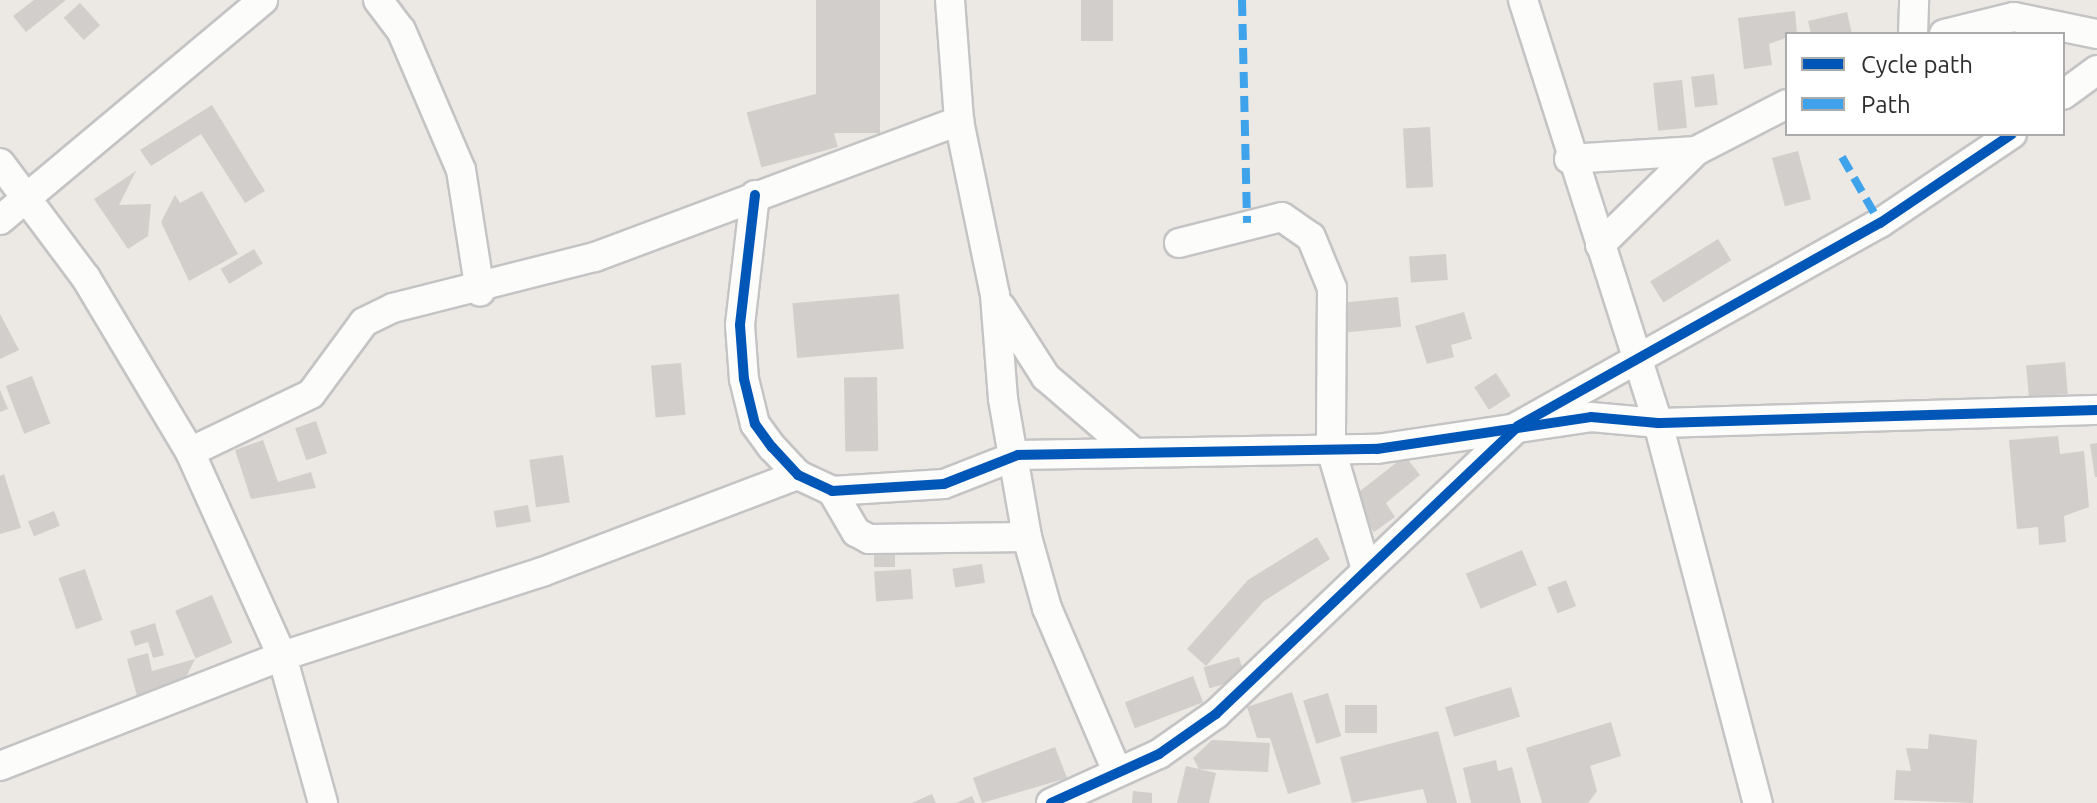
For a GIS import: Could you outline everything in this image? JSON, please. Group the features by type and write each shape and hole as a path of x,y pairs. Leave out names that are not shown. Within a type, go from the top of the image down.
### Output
{"street":[{"path":"0,220 263,0"},
{"path":"378,0 401,30 456,155 480,292"},
{"path":"950,0 959,121 995,295 1003,399 1018,455 1027,537 1047,608 1117,771"},
{"path":"1523,0 1569,159 1658,423 1758,803"},
{"path":"1913,32 1914,0"},
{"path":"1952,32 2014,17 2097,34"},
{"path":"2065,94 2097,70"},
{"path":"1600,245 1696,151 1785,105"},
{"path":"190,452 311,394 364,322 393,308 480,292 595,257 959,121"},
{"path":"1051,803 1159,754 1216,714 1365,566 1518,426 1880,223 2009,136"},
{"path":"1569,159 1696,151"},
{"path":"0,163 86,278 190,452 282,656 323,803"},
{"path":"755,195 740,325 744,379 755,424 798,475 832,491 944,484 1018,455 1424,445 1518,426 1591,417 1658,423 2097,410"},
{"path":"1179,243 1282,217 1311,237 1332,288 1331,449 1365,566"},
{"path":"995,295 1046,377 1131,450"},
{"path":"0,766 282,656 542,572 798,475"},
{"path":"832,491 856,532 869,539 1027,537"}],"building":[{"path":"34,0 66,0 26,32 13,16"},
{"path":"816,0 880,0 880,133 816,133"},
{"path":"1081,0 1113,0 1113,41 1081,41"},
{"path":"80,3 100,25 84,40 64,18"},
{"path":"1795,11 1797,32 1785,32 1785,38 1769,44 1772,65 1744,69 1738,18"},
{"path":"1847,12 1852,32 1811,32 1808,21"},
{"path":"1714,74 1718,105 1695,108 1691,77"},
{"path":"1682,80 1687,128 1658,131 1653,83"},
{"path":"823,92 838,147 761,168 747,112"},
{"path":"212,105 265,191 245,203 201,134 151,166 140,150"},
{"path":"1430,127 1433,187 1406,188 1403,128"},
{"path":"1798,151 1811,199 1785,206 1772,158"},
{"path":"136,171 119,205 151,204 148,236 128,249 94,199"},
{"path":"202,191 238,254 189,281 161,222 175,195 180,203"},
{"path":"1718,239 1731,260 1663,303 1650,281"},
{"path":"254,249 263,264 229,284 221,269"},
{"path":"1446,254 1448,280 1411,283 1409,257"},
{"path":"899,294 904,349 797,358 792,303"},
{"path":"1398,297 1401,327 1346,333 1343,303"},
{"path":"1464,312 1472,339 1451,345 1454,357 1427,364 1415,326"},
{"path":"0,314 19,350 0,359"},
{"path":"2065,362 2068,394 2029,397 2026,365"},
{"path":"681,363 686,415 656,417 651,366"},
{"path":"1496,373 1511,396 1489,410 1474,387"},
{"path":"32,376 50,424 24,434 6,386"},
{"path":"877,377 878,451 845,452 844,378"},
{"path":"0,390 8,409 0,412"},
{"path":"316,421 327,453 306,460 295,428"},
{"path":"2058,436 2060,454 2084,451 2089,507 2064,516 2066,542 2039,545 2038,527 2017,529 2009,440"},
{"path":"263,440 278,482 311,472 316,488 251,499 235,450"},
{"path":"2097,443 2097,477 2095,477 2090,444"},
{"path":"563,455 570,503 536,507 529,460"},
{"path":"1405,456 1420,475 1386,503 1395,517 1374,532 1351,498"},
{"path":"4,474 21,528 0,534 0,476"},
{"path":"528,505 531,522 496,528 494,511"},
{"path":"54,511 60,526 34,536 28,521"},
{"path":"1317,537 1330,559 1264,601 1206,666 1187,649 1248,580"},
{"path":"1522,550 1537,585 1481,609 1466,574"},
{"path":"874,552 895,552 895,567 874,567"},
{"path":"982,564 985,583 955,587 952,569"},
{"path":"85,569 103,620 76,629 59,578"},
{"path":"911,569 913,599 876,602 874,572"},
{"path":"1566,580 1576,606 1557,613 1547,587"},
{"path":"212,595 232,643 195,658 175,611"},
{"path":"155,623 164,655 153,658 148,642 135,646 130,631"},
{"path":"148,653 152,671 195,659 180,689 138,700 127,659"},
{"path":"1239,657 1245,678 1209,688 1203,667"},
{"path":"1193,676 1203,702 1135,728 1125,702"},
{"path":"1511,687 1520,717 1454,737 1445,707"},
{"path":"1292,692 1321,784 1288,794 1270,738 1257,738 1247,707"},
{"path":"1328,693 1341,736 1316,744 1303,701"},
{"path":"1345,705 1377,705 1377,733 1345,733"},
{"path":"1611,722 1621,756 1590,766 1597,791 1588,803 1542,803 1526,748"},
{"path":"1438,731 1457,803 1427,803 1423,789 1352,803 1340,757"},
{"path":"1929,734 1977,740 1973,803 1894,800 1896,770 1911,771 1906,748 1928,749"},
{"path":"1212,740 1270,743 1268,772 1199,769 1193,758"},
{"path":"1055,747 1067,778 982,803 973,778"},
{"path":"1496,760 1498,771 1512,767 1521,803 1471,803 1463,768"},
{"path":"1186,766 1216,773 1209,803 1177,803"},
{"path":"1133,791 1152,793 1152,803 1132,803"},
{"path":"932,794 936,803 912,803"},
{"path":"972,796 975,803 956,803"}],"marked path":[{"path":"1242,0 1247,223"},
{"path":"1842,157 1880,223"}],"cycle path":[{"path":"1051,803 1159,754 1216,714 1518,426 1880,223 2009,136"},
{"path":"755,195 740,325 744,379 755,424 798,475 832,491 944,484 1018,455 1377,449 1591,417 1658,423 2097,410"}]}
